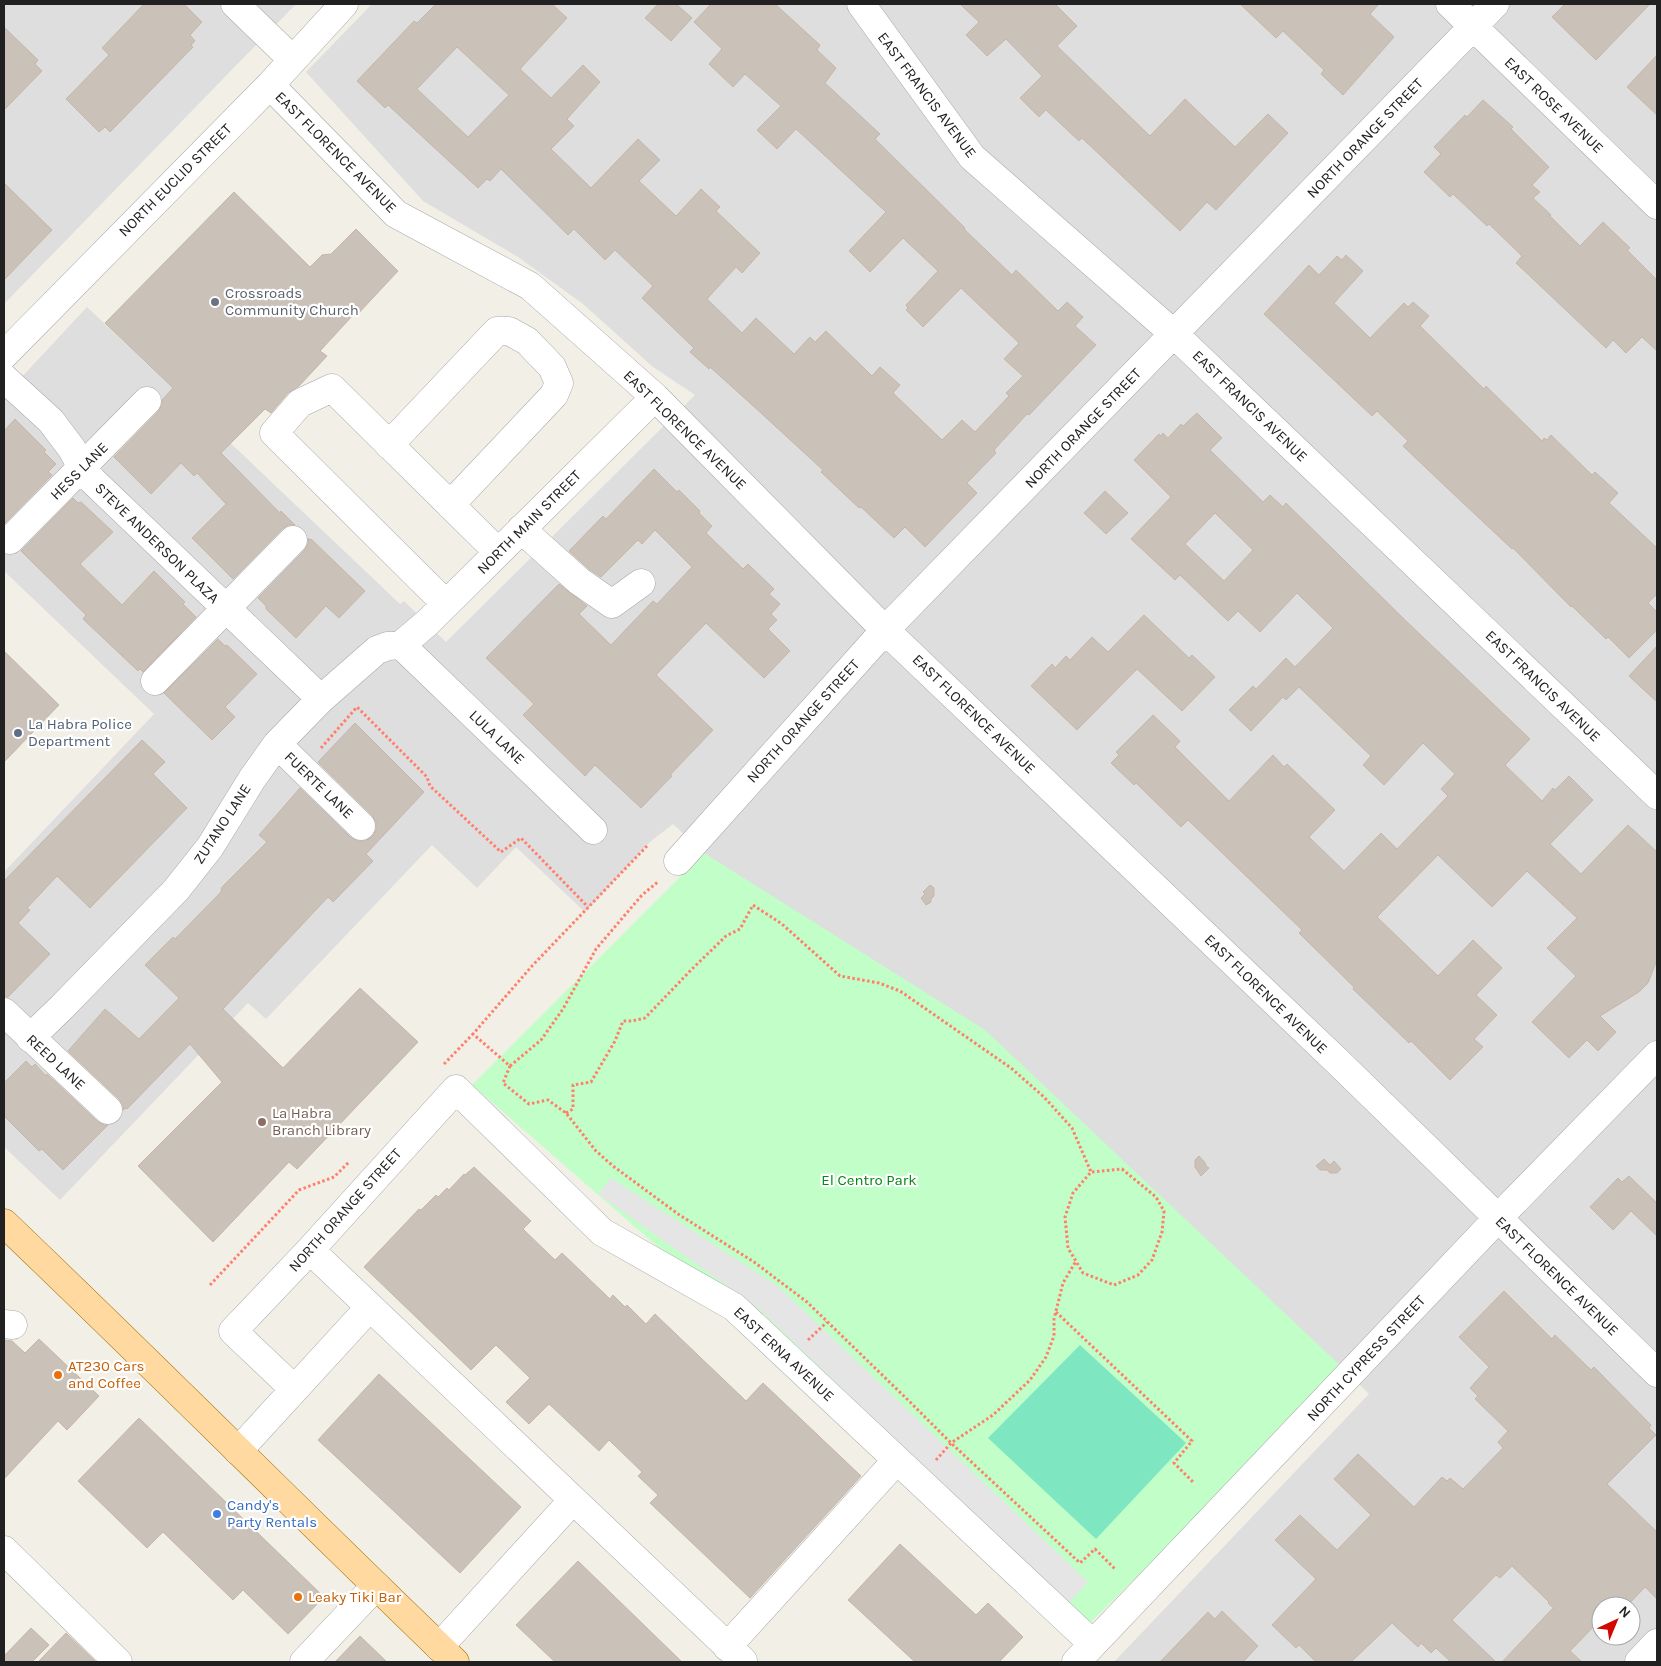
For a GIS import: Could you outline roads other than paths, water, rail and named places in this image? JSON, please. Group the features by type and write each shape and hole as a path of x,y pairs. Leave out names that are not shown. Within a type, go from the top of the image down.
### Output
{"main road":[{"path":"4,1223 447,1655"}],"street":[{"path":"235,4 293,60"},
{"name":"NORTH EUCLID STREET","path":"4,355 270,85 344,4"},
{"name":"EAST FRANCIS AVENUE","path":"860,4 972,157 1174,334 1657,795"},
{"name":"EAST ROSE AVENUE","path":"1450,4 1657,205"},
{"name":"NORTH ORANGE STREET","path":"671,869 886,630 1495,4"},
{"name":"EAST FLORENCE AVENUE","path":"270,85 396,214 530,286 655,397 886,630 1331,1056 1657,1373"},
{"path":"390,445 497,330 509,331 527,341 544,357 552,367 559,383 554,395 450,505"},
{"name":"STEVE ANDERSON PLAZA","path":"4,378 51,422 72,449 82,468 93,482 321,699"},
{"path":"446,604 274,433 300,403 332,388 498,552"},
{"name":"NORTH MAIN STREET","path":"401,645 446,604 655,397"},
{"name":"HESS LANE","path":"10,540 147,401"},
{"path":"521,529 579,580 612,604 641,583"},
{"path":"155,681 293,540"},
{"name":"ZUTANO LANE","path":"30,1038 176,890 210,847 252,778 277,744 321,699 377,650 388,646 401,645"},
{"name":"LULA LANE","path":"401,645 592,830"},
{"name":"FUERTE LANE","path":"277,744 361,826"},
{"name":"REED LANE","path":"4,1012 108,1110"},
{"name":"NORTH CYPRESS STREET","path":"1085,1653 1498,1218 1657,1055"},
{"name":"NORTH ORANGE STREET","path":"294,1389 233,1331 310,1250 456,1089"},
{"name":"EAST ERNA AVENUE","path":"456,1089 602,1232 734,1307 897,1460 1085,1653"},
{"path":"310,1250 735,1654 897,1460"},
{"path":"238,1451 370,1307"},
{"path":"447,1655 573,1500"},
{"path":"4,1550 118,1662"},
{"path":"304,1662 376,1586"},
{"path":"1640,1662 1657,1644"}],"place":[{"name":"Crossroads Community Church","path":"215,302"},
{"name":"La Habra Police Department","path":"18,733"},
{"name":"La Habra Branch Library","path":"262,1122"},
{"name":"AT230 Cars and Coffee","path":"58,1375"},
{"name":"Candy's Party Rentals","path":"217,1514"},
{"name":"Leaky Tiki Bar","path":"298,1597"}],"park label":[{"name":"El Centro Park","path":"869,1180"}]}
